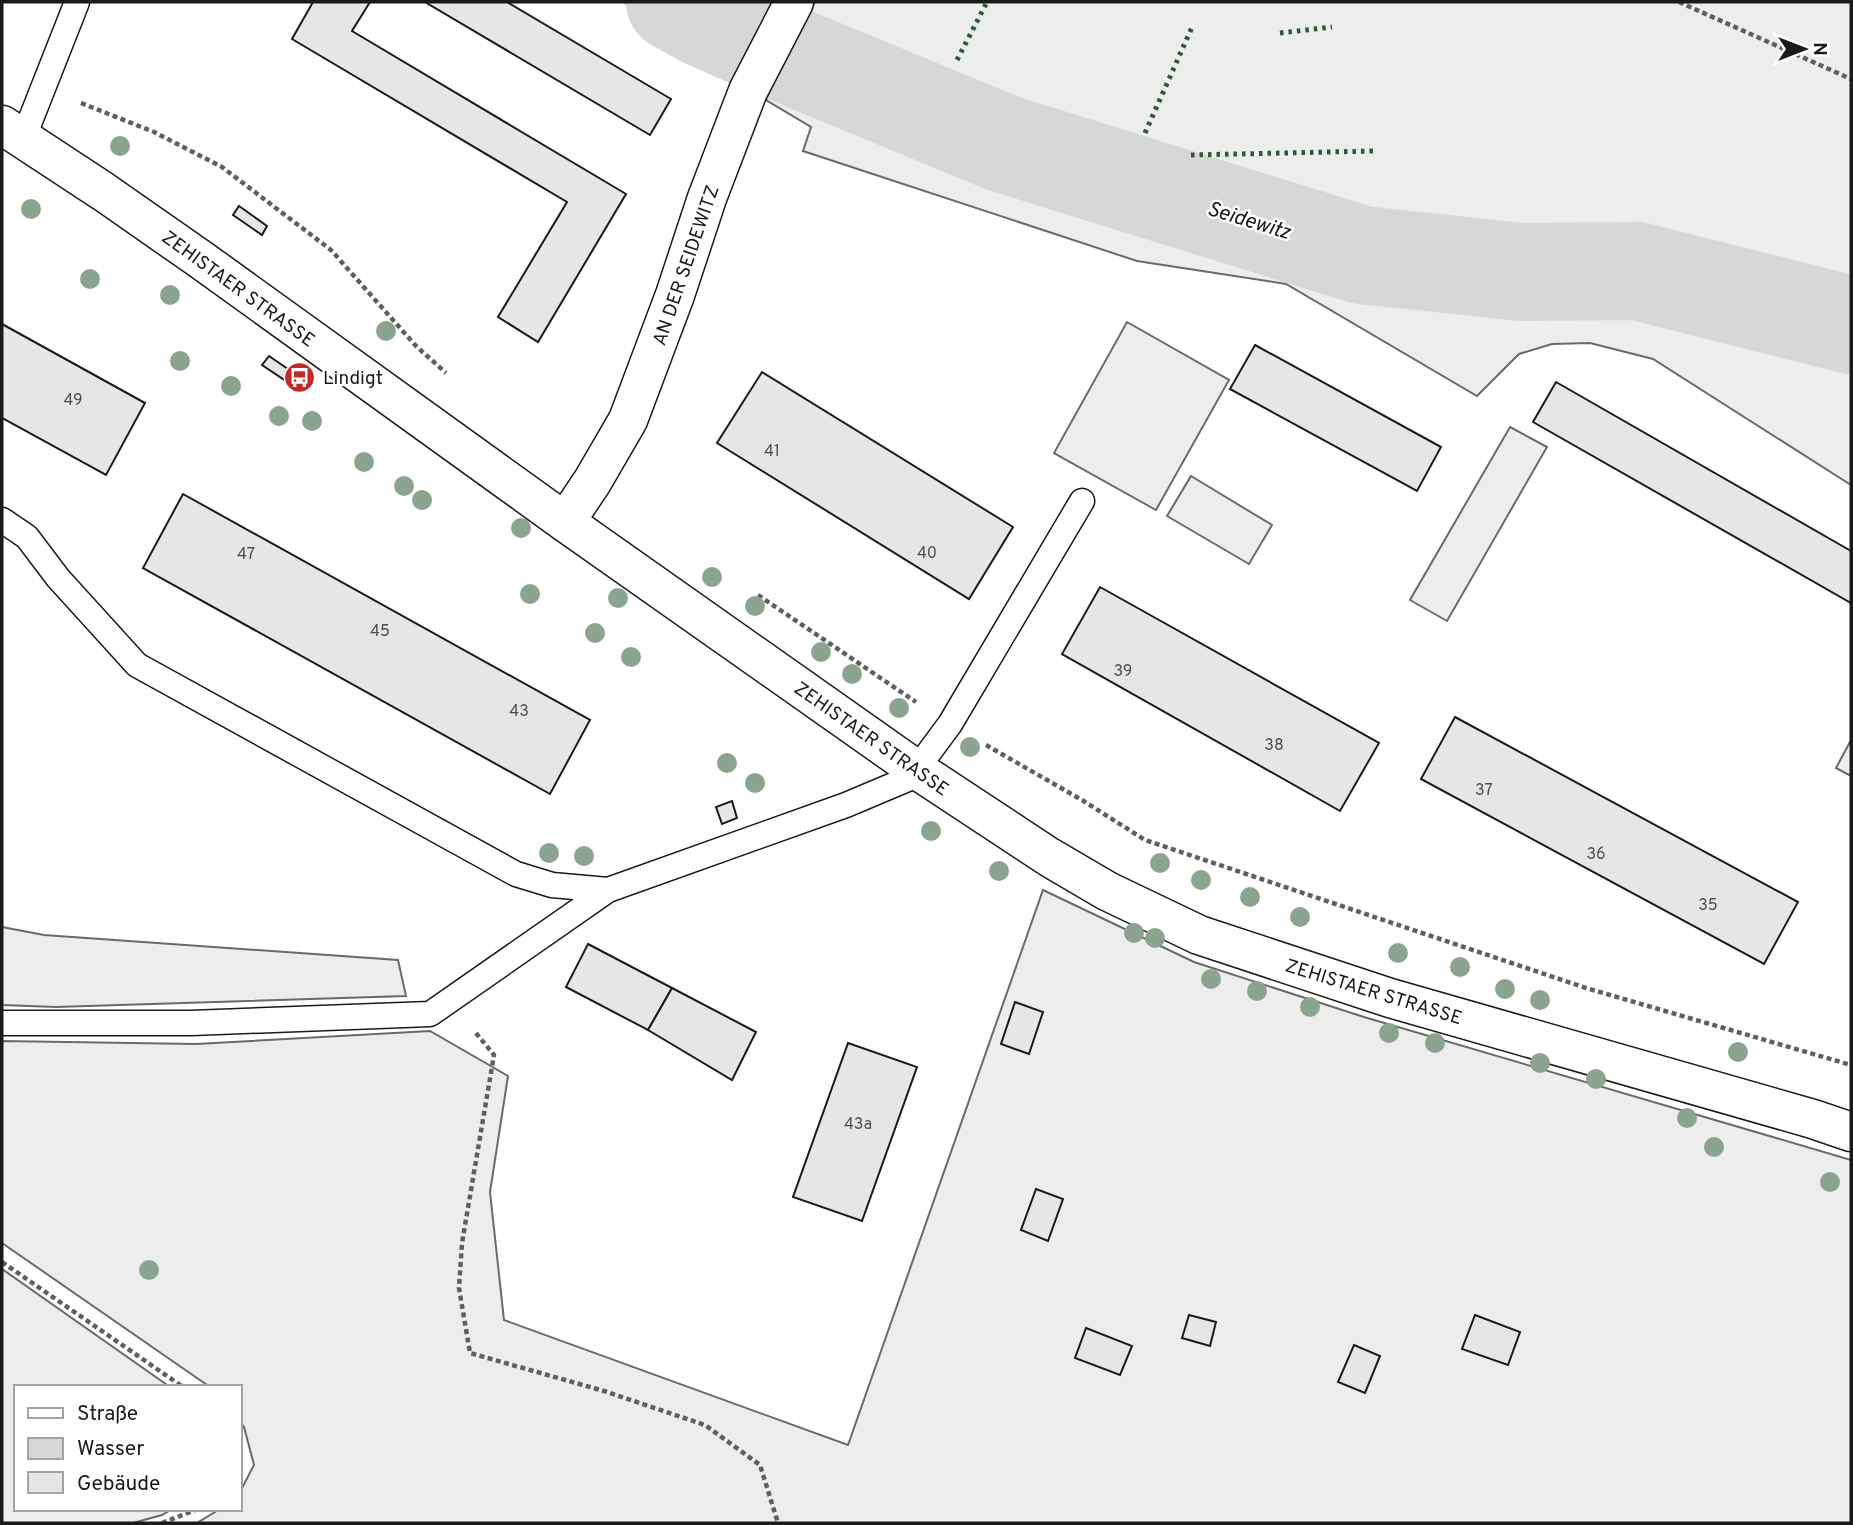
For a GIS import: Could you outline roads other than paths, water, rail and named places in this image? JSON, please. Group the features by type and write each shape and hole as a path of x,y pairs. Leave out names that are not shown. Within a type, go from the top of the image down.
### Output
{"main road":[{"name":"AN DER SEIDEWITZ","path":"565,522 628,420 748,91 791,7"},
{"name":"ZEHISTAER STRASSE","path":"12,132 200,259 565,522 917,770 1049,857 1107,891 1199,935 1390,998 1814,1119 1851,1132"}],"lane":[{"path":"12,132 45,85 77,2"},
{"path":"2,1023 191,1023 430,1014 608,890 846,805 910,778 950,724 1082,501"},
{"path":"2,520 27,537 58,578 137,665 516,874 552,885 608,890"}],"water":[{"path":"624,2 769,2 737,67 689,44"},
{"path":"787,54 1002,143 1362,255 1521,272 1637,271 1851,325 1851,354 1786,330 1637,298 1500,291 1328,266 1185,233 986,163 774,83"}],"waterway":[{"name":"Seidewitz","path":"675,2 751,39 1002,143 1362,255 1521,272 1637,271 1851,325"}],"place":[{"name":"Lindigt","path":"300,377"}]}
